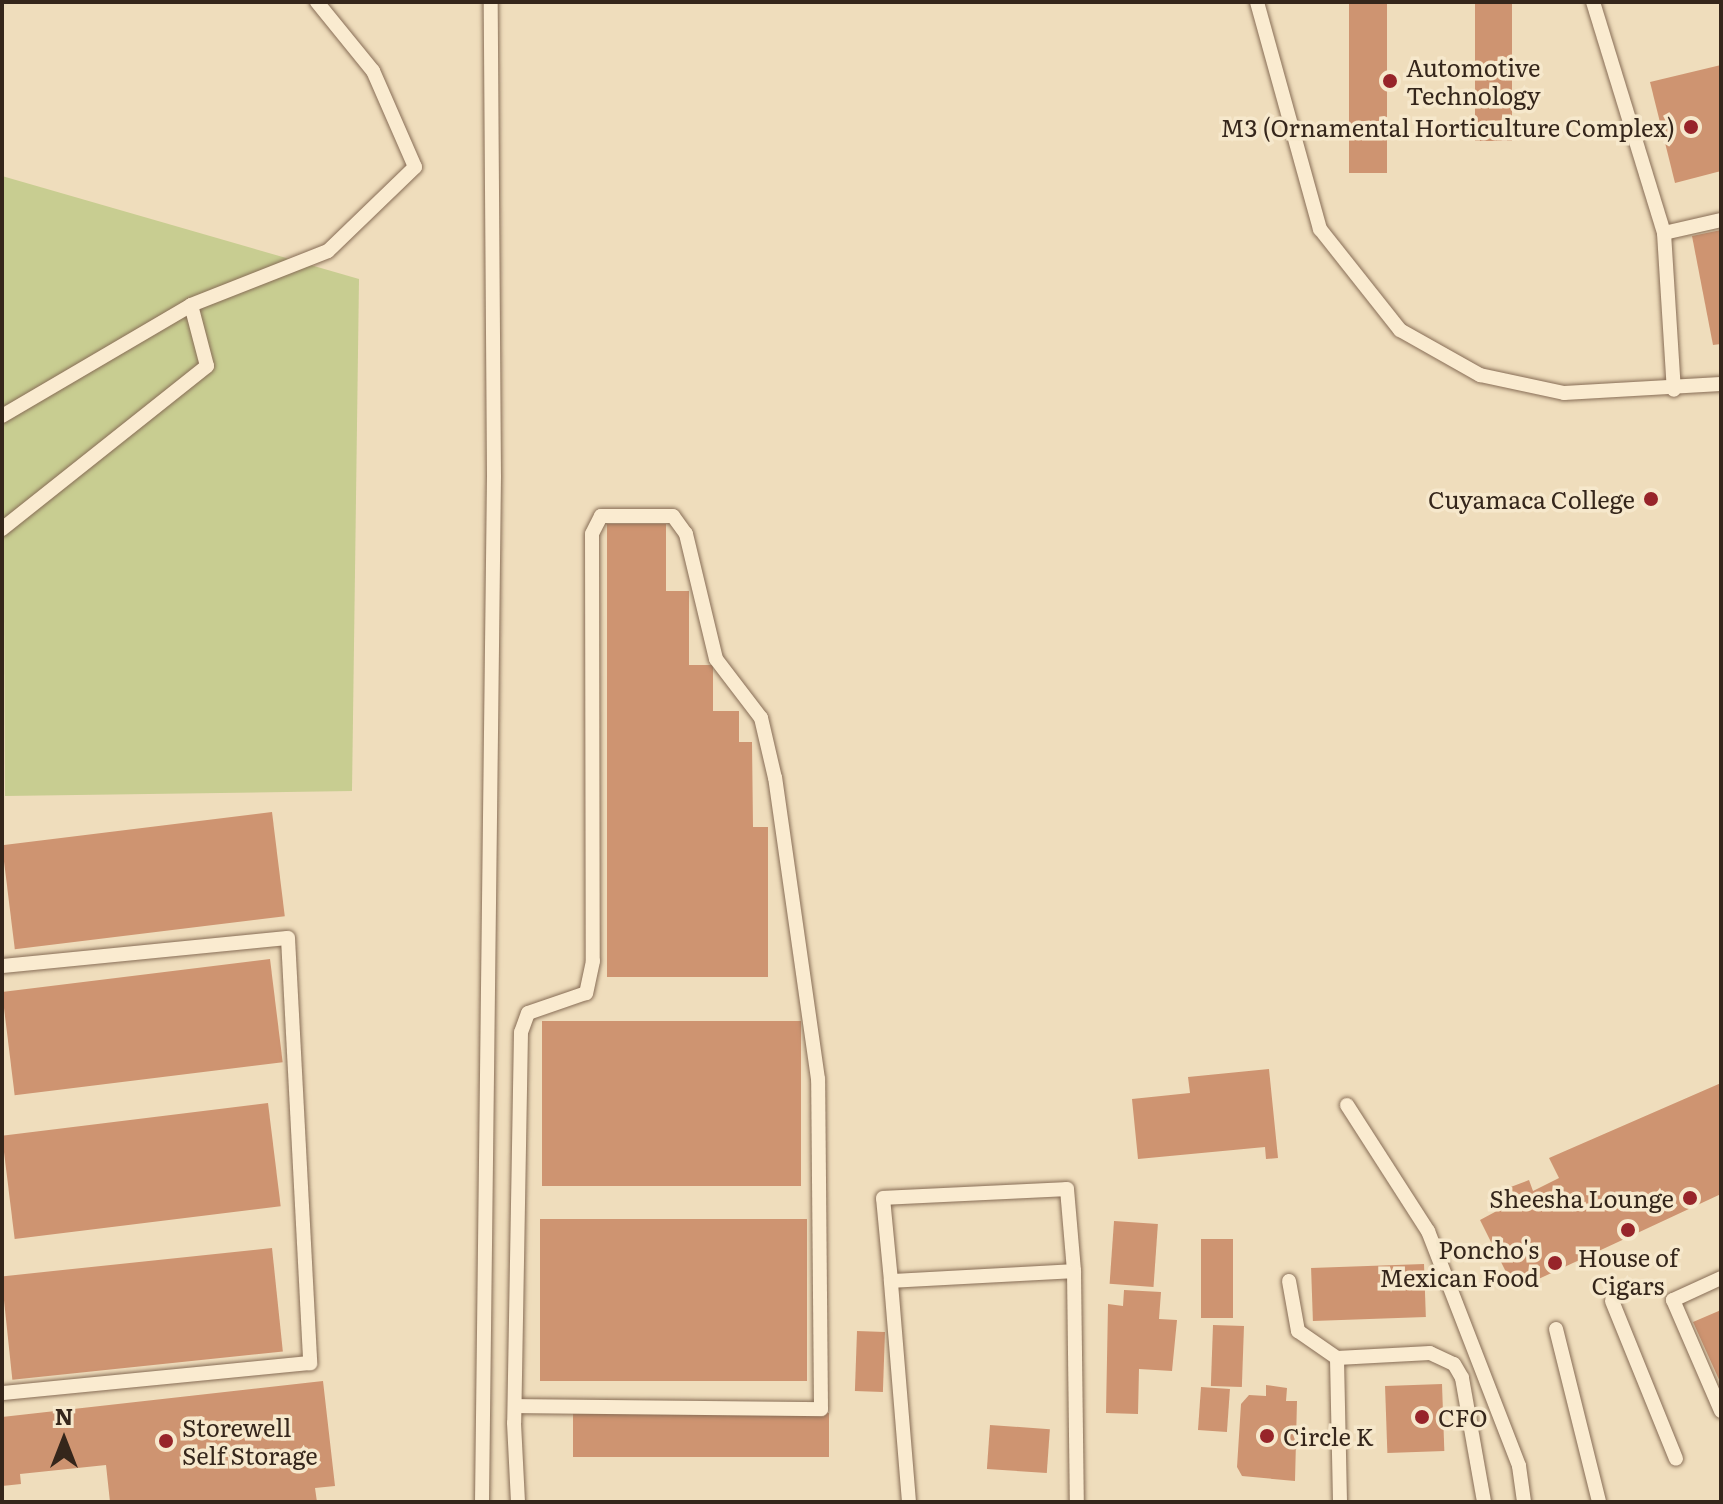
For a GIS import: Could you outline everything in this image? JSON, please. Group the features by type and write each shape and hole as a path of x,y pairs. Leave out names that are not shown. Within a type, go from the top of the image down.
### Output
{"lane":[{"path":"2,416 191,305 328,251 415,167 373,71 317,2"},
{"path":"482,1502 494,476 491,2"},
{"path":"1257,2 1320,229 1400,330 1480,375 1564,393 1674,390 1721,384"},
{"path":"1596,2 1664,233 1674,390"},
{"path":"1664,233 1721,220"},
{"path":"2,529 207,366 191,305"},
{"path":"515,1406 821,1409 818,1079 775,778 761,718 716,659 686,534 673,516 601,516 592,534 593,961 586,993 528,1013 521,1032 515,1406 518,1502"},
{"path":"2,966 288,938 310,1363 2,1393"},
{"path":"1347,1105 1428,1231 1519,1466 1524,1502"},
{"path":"909,1502 883,1198 1067,1189 1074,1271 1077,1502"},
{"path":"891,1281 1074,1271"},
{"path":"1721,1278 1673,1300 1721,1411"},
{"path":"1289,1281 1298,1331 1337,1358 1430,1353 1454,1364 1462,1378 1484,1502"},
{"path":"1612,1301 1676,1459"},
{"path":"1556,1329 1599,1502"},
{"path":"1337,1358 1340,1502"}],"green space":[{"path":"2,176 359,279 352,791 5,796"}],"building":[{"path":"1349,2 1387,2 1387,173 1349,173"},
{"path":"1475,2 1512,2 1512,141 1475,141"},
{"name":"M3 (Ornamental Horticulture Complex)","path":"1721,65 1721,171 1675,183 1650,82"},
{"path":"1721,230 1721,344 1713,345 1692,236"},
{"path":"607,524 666,524 666,591 689,591 689,665 713,665 713,711 739,711 739,742 752,742 753,827 768,827 768,977 607,977"},
{"path":"272,812 285,916 15,949 2,845"},
{"path":"270,959 283,1062 15,1095 2,992"},
{"path":"542,1021 801,1021 801,1186 542,1186"},
{"path":"1269,1069 1278,1158 1266,1159 1265,1147 1138,1159 1132,1099 1190,1093 1188,1077"},
{"path":"1721,1083 1721,1194 1515,1290 1480,1220 1508,1205 1500,1191 1529,1180 1533,1191 1559,1178 1549,1158"},
{"path":"268,1103 281,1206 15,1239 2,1136"},
{"path":"540,1219 807,1219 807,1381 540,1381"},
{"path":"1114,1221 1158,1224 1153,1287 1110,1284"},
{"path":"1201,1239 1233,1239 1233,1318 1201,1318"},
{"path":"272,1248 283,1351 12,1380 2,1276"},
{"path":"1424,1264 1426,1317 1313,1321 1311,1268"},
{"path":"1124,1290 1161,1292 1159,1319 1177,1320 1172,1371 1139,1369 1138,1414 1106,1413 1108,1304 1123,1306"},
{"path":"1721,1310 1721,1384 1693,1322"},
{"path":"1213,1325 1244,1326 1242,1387 1211,1386"},
{"path":"857,1331 885,1332 883,1392 855,1391"},
{"name":"Storewell Self Storage","path":"323,1381 335,1486 315,1488 317,1502 110,1502 106,1465 20,1474 21,1484 2,1486 2,1417"},
{"path":"1442,1384 1444,1451 1387,1453 1385,1386"},
{"name":"Circle K","path":"1266,1385 1287,1388 1286,1401 1297,1401 1295,1481 1242,1476 1237,1467 1241,1404 1249,1395 1266,1396"},
{"path":"1201,1387 1230,1389 1227,1432 1198,1430"},
{"path":"573,1413 829,1413 829,1457 573,1457"},
{"path":"990,1425 1050,1429 1047,1473 987,1469"}],"place":[{"name":"Automotive Technology","path":"1390,81"},
{"name":"M3 (Ornamental Horticulture Complex)","path":"1691,127"},
{"name":"Cuyamaca College","path":"1651,499"},
{"name":"Sheesha Lounge","path":"1690,1198"},
{"name":"House of Cigars","path":"1628,1230"},
{"name":"Poncho's Mexican Food","path":"1555,1263"},
{"name":"CFO","path":"1422,1417"},
{"name":"Circle K","path":"1267,1436"},
{"name":"Storewell Self Storage","path":"166,1441"}]}
